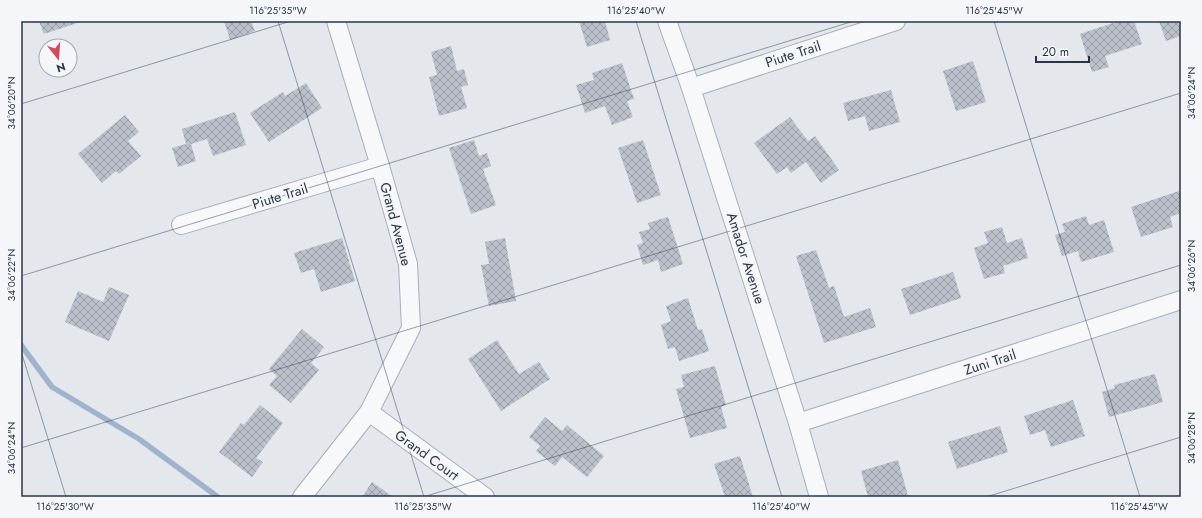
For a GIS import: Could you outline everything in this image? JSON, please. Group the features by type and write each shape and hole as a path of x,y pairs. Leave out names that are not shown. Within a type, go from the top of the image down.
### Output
{"street":[{"name":"Grand Avenue","path":"302,497 369,412 411,328 408,264 336,21"},
{"name":"Amador Avenue","path":"667,21 691,88 798,423 819,497"},
{"name":"Piute Trail","path":"691,88 896,21"},
{"name":"Piute Trail","path":"181,225 380,166"},
{"name":"Zuni Trail","path":"798,423 1181,300"},
{"name":"Grand Court","path":"369,412 485,497"}],"building":[{"path":"39,21 83,21 44,34"},
{"path":"224,21 251,21 255,31 230,40"},
{"path":"579,21 605,21 610,40 587,47"},
{"path":"1119,21 1134,21 1142,44 1105,56 1109,67 1092,72 1080,34"},
{"path":"1159,21 1181,21 1181,36 1166,41"},
{"path":"451,46 457,71 464,69 468,85 461,87 467,108 439,116 429,77 437,75 431,52"},
{"path":"973,61 986,102 956,111 943,71"},
{"path":"622,63 634,99 627,101 633,117 612,125 605,106 585,113 576,85 594,80 592,73"},
{"path":"306,83 322,108 269,142 250,113 283,92 285,96"},
{"path":"891,90 900,122 869,131 865,116 848,121 843,103"},
{"path":"235,112 246,145 213,156 207,139 191,144 196,161 178,167 172,148 186,144 182,129"},
{"path":"125,115 139,132 128,141 141,156 119,174 116,171 102,183 78,154"},
{"path":"790,117 808,141 815,136 839,170 821,183 806,162 791,173 787,167 777,174 754,143"},
{"path":"474,140 479,156 487,153 491,166 483,169 496,205 471,214 449,148"},
{"path":"643,140 661,195 637,203 618,148"},
{"path":"1179,191 1181,198 1181,213 1170,217 1173,227 1141,237 1131,207"},
{"path":"1086,216 1089,225 1104,220 1114,252 1081,262 1078,251 1062,256 1055,235 1065,232 1062,224"},
{"path":"668,217 683,264 661,272 658,260 643,265 637,245 643,243 639,232 650,229 648,223"},
{"path":"1002,227 1007,243 1022,238 1028,258 1003,266 1005,273 984,279 974,248 988,243 984,232"},
{"path":"342,238 355,281 321,292 314,269 301,273 294,253"},
{"path":"505,238 516,301 489,306 481,265 489,264 485,242"},
{"path":"816,250 829,288 834,286 844,317 870,308 876,327 824,343 796,256"},
{"path":"953,272 961,298 910,315 901,289"},
{"path":"109,287 129,295 109,341 65,322 78,291 103,302"},
{"path":"688,298 698,330 702,329 709,351 679,361 675,347 668,349 661,325 671,321 666,306"},
{"path":"302,329 324,347 311,363 319,370 291,403 269,385 277,376 269,369"},
{"path":"497,340 519,374 539,362 550,379 501,411 468,359"},
{"path":"715,366 726,405 721,407 727,428 690,438 676,389 684,387 681,375"},
{"path":"1155,374 1163,402 1109,417 1102,392 1115,388 1114,385"},
{"path":"1073,400 1085,436 1051,447 1045,430 1030,435 1024,416"},
{"path":"260,405 283,423 256,458 263,462 252,477 219,452 241,423 244,425"},
{"path":"545,417 562,431 567,425 604,456 587,477 562,457 555,466 536,451 540,446 529,437"},
{"path":"1000,426 1008,452 957,469 948,442"},
{"path":"740,456 753,497 725,497 714,464"},
{"path":"898,460 908,496 868,497 861,471"},
{"path":"372,482 393,497 362,497"}],"waterway":[{"path":"21,345 52,387 139,439 218,497"}]}
